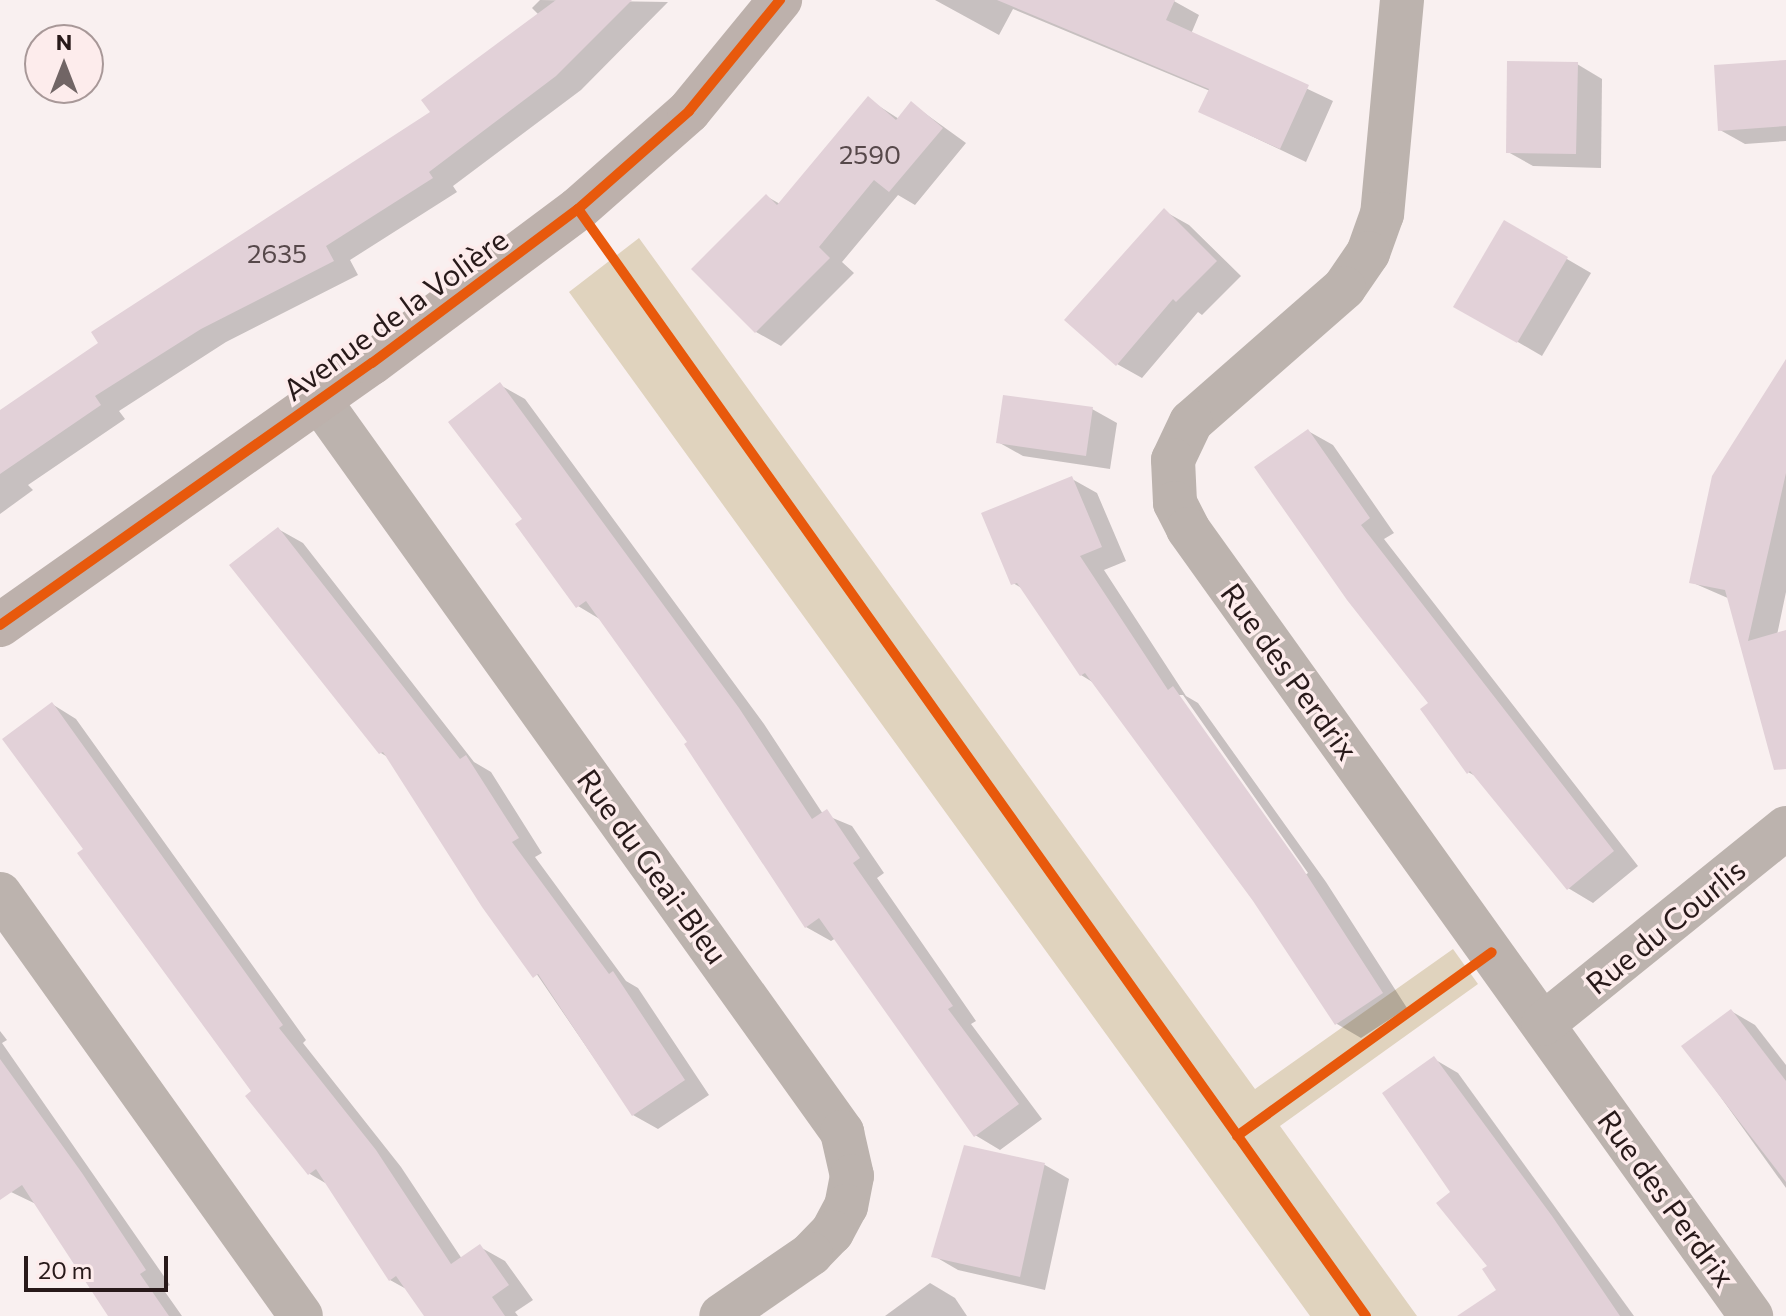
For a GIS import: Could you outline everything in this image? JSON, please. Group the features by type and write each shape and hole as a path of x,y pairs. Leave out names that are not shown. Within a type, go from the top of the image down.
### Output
{"street":[{"name":"Avenue de la Volière","path":"0,625 501,269 625,170 710,88 780,0"},
{"name":"Rue des Perdrix","path":"1402,0 1382,214 1368,253 1337,295 1191,422 1173,460 1172,488 1188,529 1751,1316"},
{"name":"Rue du Geai-Bleu","path":"319,400 842,1132 852,1176 841,1220 811,1254 721,1316"},
{"name":"Rue du Courlis","path":"1543,1024 1786,828"},
{"path":"0,894 301,1316"}],"shaded area":[{"path":"639,238 1255,1089 1453,949 1478,984 1280,1126 1417,1316 1310,1316 569,292"}],"building":[{"path":"556,0 632,0 556,76 429,172 433,178 326,246 334,261 201,329 95,396 101,405 0,474 0,410 98,343 91,332 430,112 421,100"},
{"path":"997,0 1175,0 1166,20 1309,85 1280,149 1198,112 1209,89"},
{"path":"1786,60 1786,126 1718,131 1714,65"},
{"path":"1507,61 1578,62 1576,154 1506,153"},
{"path":"868,96 896,120 911,101 943,128 889,192 874,180 819,247 830,258 755,333 691,269 766,194 777,205"},
{"path":"1164,208 1217,261 1176,302 1173,299 1116,366 1064,320"},
{"path":"1504,220 1568,257 1517,343 1453,307"},
{"path":"1786,359 1786,473 1748,641 1786,630 1786,769 1774,770 1725,590 1689,583 1712,476"},
{"path":"500,382 739,708 812,819 827,809 860,858 853,863 953,1006 948,1009 1019,1104 974,1137 819,918 805,928 684,744 687,742 586,601 576,608 515,524 522,519 448,422"},
{"path":"1003,395 1093,407 1086,456 996,443"},
{"path":"1308,429 1370,518 1361,525 1614,851 1567,890 1470,771 1467,774 1420,709 1428,703 1347,600 1254,467"},
{"path":"1072,476 1102,547 1080,556 1168,690 1173,686 1301,866 1383,993 1335,1025 1253,901 1085,673 1080,676 1017,583 1011,585 981,513"},
{"path":"278,527 460,759 466,755 519,838 512,842 609,974 613,971 685,1080 632,1116 538,974 533,978 482,907 383,752 379,754 229,565"},
{"path":"52,702 283,1025 279,1028 376,1150 451,1264 480,1244 509,1285 492,1297 505,1316 424,1316 396,1276 389,1281 316,1169 308,1175 245,1096 251,1091 77,853 83,849 2,739"},
{"path":"1731,1009 1786,1081 1786,1182 1681,1046"},
{"path":"1434,1056 1552,1216 1620,1316 1457,1316 1496,1290 1482,1269 1487,1266 1436,1203 1450,1192 1382,1093"},
{"path":"0,1059 82,1173 146,1270 140,1274 169,1316 108,1316 22,1185 0,1200"},
{"path":"964,1145 1045,1163 1020,1277 931,1257"}],"cycle path":[{"path":"0,625 372,363 578,209 689,111 780,0"},
{"path":"578,209 1366,1316"},
{"path":"1237,1136 1492,952"}]}
